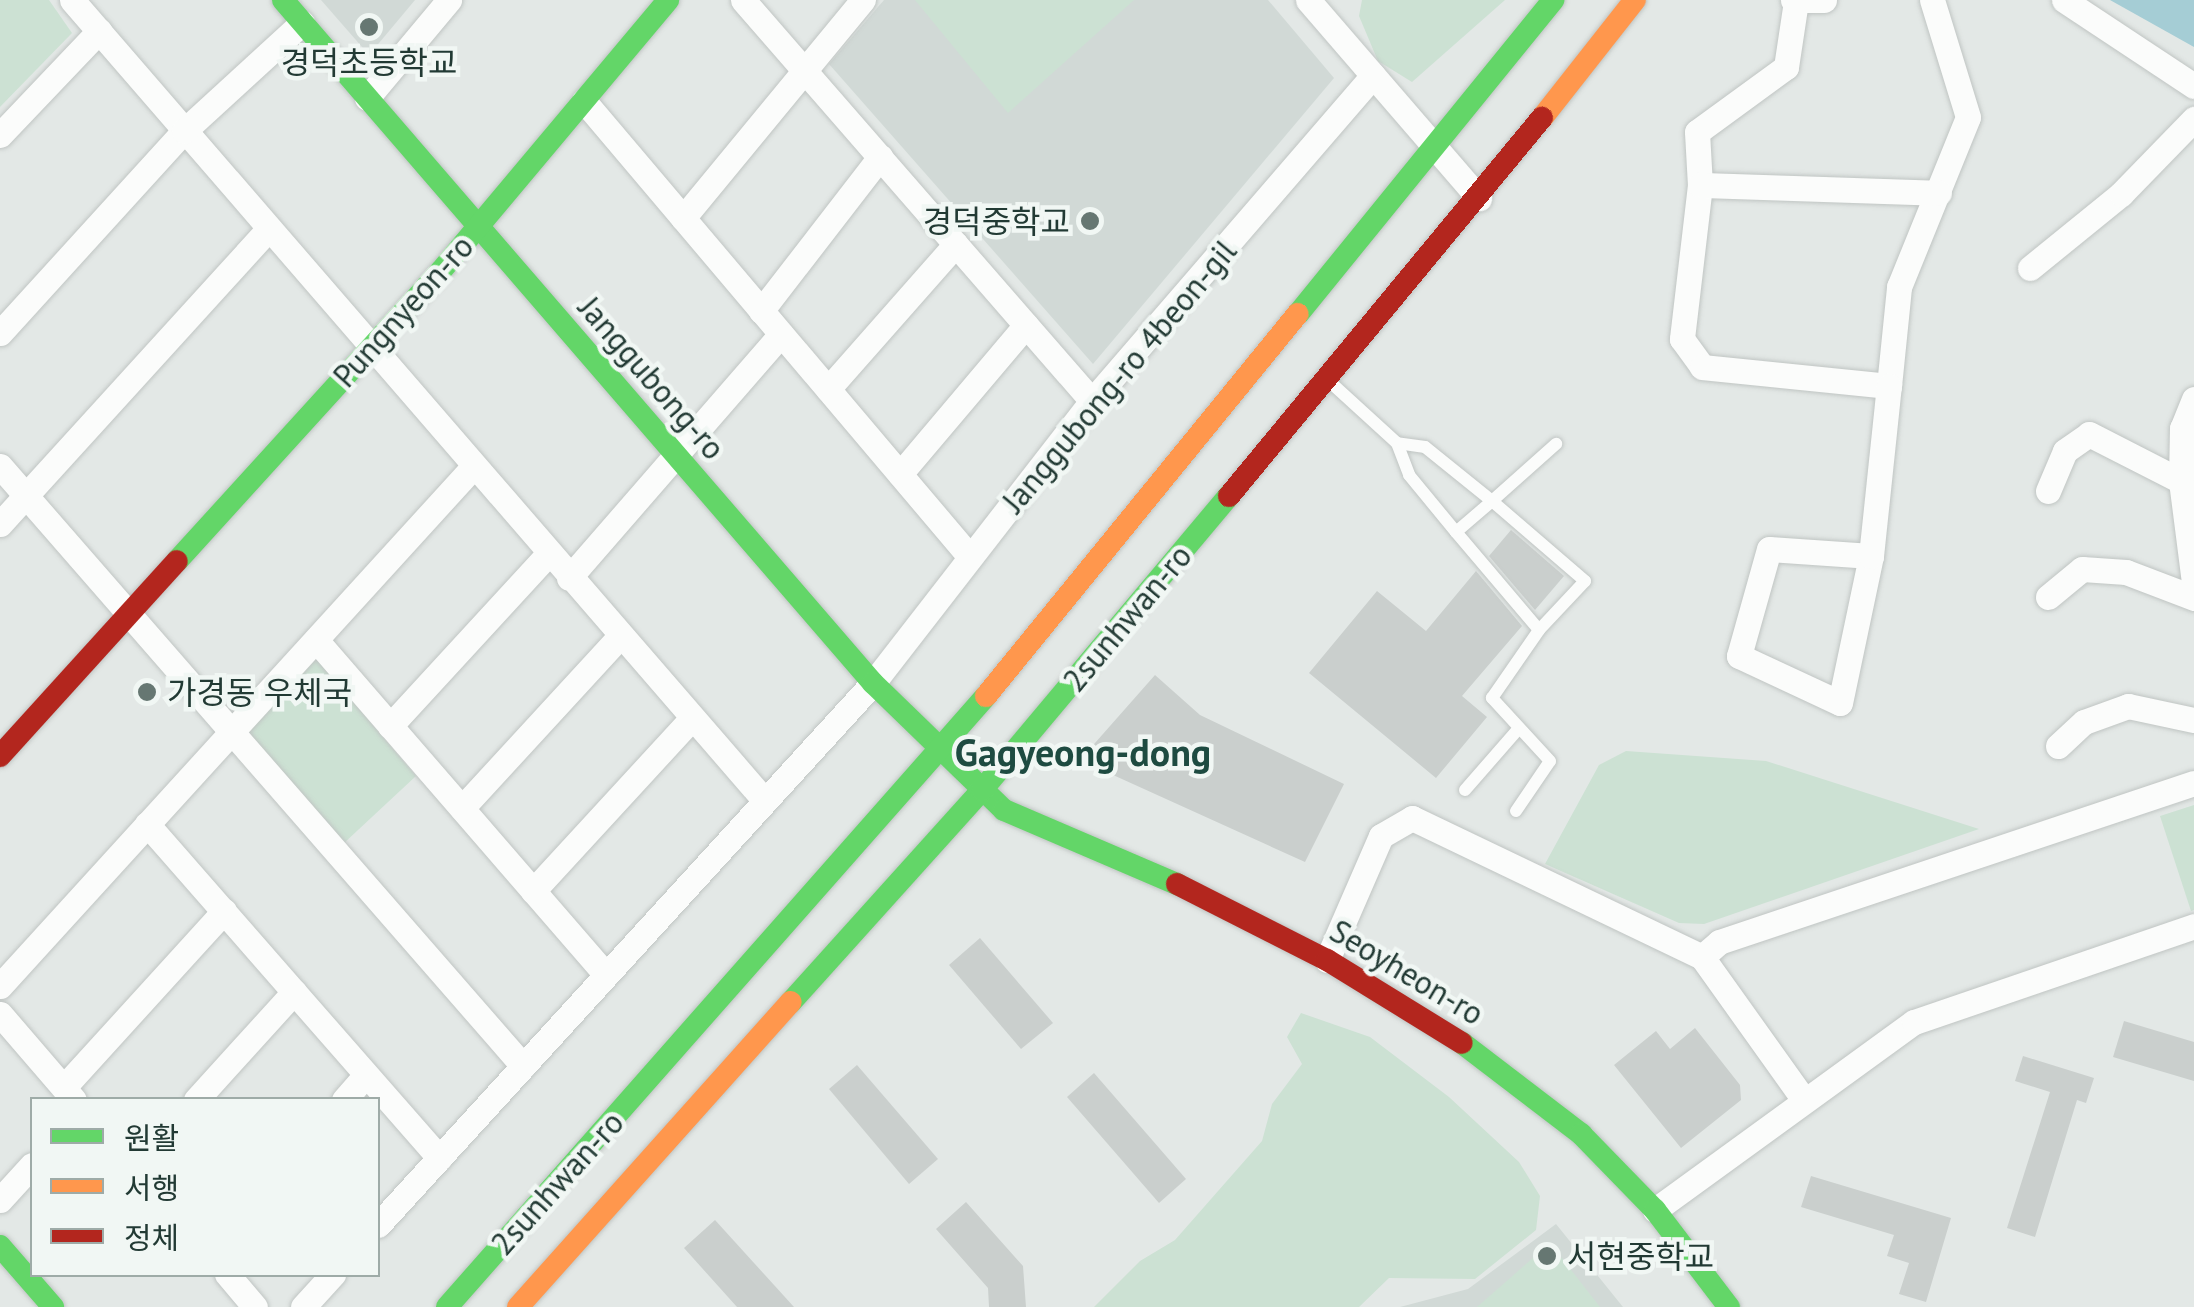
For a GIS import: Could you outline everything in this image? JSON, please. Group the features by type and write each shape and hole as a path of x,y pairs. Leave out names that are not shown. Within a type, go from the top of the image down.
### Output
{"street":[{"path":"72,0 472,468 765,801"},
{"name":"Janggubong-ro","path":"283,0 873,683 982,790"},
{"path":"367,98 449,0"},
{"name":"Pungnyeon-ro","path":"0,756 478,227 668,0"},
{"path":"743,0 1092,401"},
{"path":"683,218 863,0"},
{"path":"1308,0 1479,198"},
{"name":"2sunhwan-ro","path":"447,1307 942,750 1553,0"},
{"name":"2sunhwan-ro","path":"518,1307 982,790 1479,198 1635,0"},
{"path":"1824,0 1794,1 1786,67 1697,132 1700,185 1682,339 1702,367 1889,386"},
{"path":"1872,556 1769,549 1738,656 1840,703 1872,556 1899,287 1968,117 1932,0"},
{"path":"2064,0 2194,86"},
{"path":"0,334 184,130 302,22"},
{"path":"0,135 99,31"},
{"name":"Janggubong-ro 4beon-gil","path":"380,1224 873,683 1092,401 1372,75"},
{"path":"584,101 970,558"},
{"path":"2030,268 2121,194 2194,119"},
{"path":"762,311 880,157"},
{"path":"1700,185 1939,192"},
{"path":"0,524 268,229"},
{"path":"828,389 956,244"},
{"path":"900,474 1026,325"},
{"path":"569,578 679,458 781,334"},
{"path":"2194,399 2182,428 2181,480 2194,582"},
{"path":"2048,490 2065,451 2089,434 2181,480"},
{"path":"0,466 523,1066"},
{"path":"0,986 472,468"},
{"path":"390,726 548,554"},
{"path":"2048,597 2082,570 2126,572 2194,598"},
{"path":"462,808 620,636"},
{"path":"316,640 606,975"},
{"path":"2058,746 2084,722 2128,706 2194,720"},
{"path":"533,891 692,718"},
{"path":"1702,957 1720,942 2194,783"},
{"name":"Seoyheon-ro","path":"982,790 1004,810 1123,857 1327,960 1503,1069 1581,1134 1655,1210 1729,1307"},
{"path":"1327,960 1380,836 1412,818 1702,957 1804,1100"},
{"path":"148,824 439,1158"},
{"path":"0,1014 69,1093 150,992 224,911"},
{"path":"1655,1210 1914,1022 2194,926"},
{"path":"199,1097 294,992"},
{"path":"347,1097 366,1075"},
{"path":"0,1200 30,1167"},
{"path":"4,1258 53,1307"},
{"path":"230,1277 256,1307"},
{"path":"303,1307 330,1277"}],"lane":[{"path":"1327,380 1398,443 1409,475 1539,630"},
{"path":"1398,443 1426,447 1586,581 1539,630 1492,698 1550,761 1516,811"},
{"path":"1456,532 1556,444"},
{"path":"1464,790 1519,728"}],"shaded area":[{"name":"경덕초등학교","path":"321,0 415,0 369,55"},
{"name":"경덕중학교","path":"884,0 1268,0 1334,78 1093,364 829,64"},
{"name":"서현중학교","path":"1556,1224 1623,1307 1400,1307 1468,1289"}],"green space":[{"path":"0,0 49,0 72,33 0,107"},
{"path":"915,0 1134,0 1008,113"},
{"path":"1362,0 1505,0 1412,82 1378,61 1359,16"},
{"path":"314,656 416,776 343,844 245,730"},
{"path":"1626,751 1766,761 1979,829 1704,924 1679,923 1545,864 1599,765"},
{"path":"2194,805 2194,910 2191,911 2160,816"},
{"path":"1301,1013 1370,1037 1449,1097 1519,1162 1540,1196 1536,1230 1475,1279 1389,1278 1359,1307 1094,1307 1140,1261 1175,1240 1262,1141 1272,1104 1302,1064 1287,1037"},
{"path":"1550,1243 1600,1307 1477,1307"}],"water":[{"path":"2110,0 2194,0 2194,47"}],"building":[{"path":"1511,530 1564,576 1535,610 1489,556"},
{"path":"1476,571 1522,626 1462,696 1487,717 1436,778 1309,673 1377,591 1426,631"},
{"path":"1155,675 1200,715 1344,784 1305,862 1080,760"},
{"path":"980,938 1053,1023 1021,1049 949,965"},
{"path":"2124,1021 2194,1042 2194,1081 2113,1057"},
{"path":"1695,1028 1740,1085 1741,1100 1681,1148 1614,1065 1656,1031 1670,1049"},
{"path":"2023,1056 2094,1078 2086,1103 2077,1100 2035,1237 2007,1228 2050,1092 2015,1081"},
{"path":"857,1065 938,1159 909,1184 829,1089"},
{"path":"1094,1073 1186,1179 1159,1203 1067,1097"},
{"path":"1811,1176 1951,1218 1926,1302 1899,1294 1909,1263 1887,1256 1894,1235 1801,1207"},
{"path":"966,1202 1023,1266 1026,1307 989,1307 988,1288 936,1229"},
{"path":"715,1220 794,1307 737,1307 684,1248"}],"traffic: fast":[{"path":"283,0 873,683 1004,810 1177,884"},
{"path":"177,561 440,272 668,0"},
{"path":"1298,314 1553,0"},
{"path":"791,1002 982,790 1229,496"},
{"path":"447,1307 986,696"},
{"path":"1462,1043 1581,1134 1655,1210 1729,1307"},
{"path":"0,1246 53,1307"}],"traffic: slow":[{"path":"1542,118 1635,0"},
{"path":"986,696 1298,314"},
{"path":"518,1307 791,1002"}],"traffic: jam":[{"path":"1229,496 1542,118"},
{"path":"0,756 177,561"},
{"path":"1177,884 1327,960 1462,1043"}],"place":[{"name":"경덕초등학교","path":"369,27"},
{"name":"경덕중학교","path":"1090,221"},
{"name":"가경동 우체국","path":"147,692"},
{"name":"서현중학교","path":"1547,1256"}],"district":[{"name":"Gagyeong-dong","path":"1083,752"}]}
